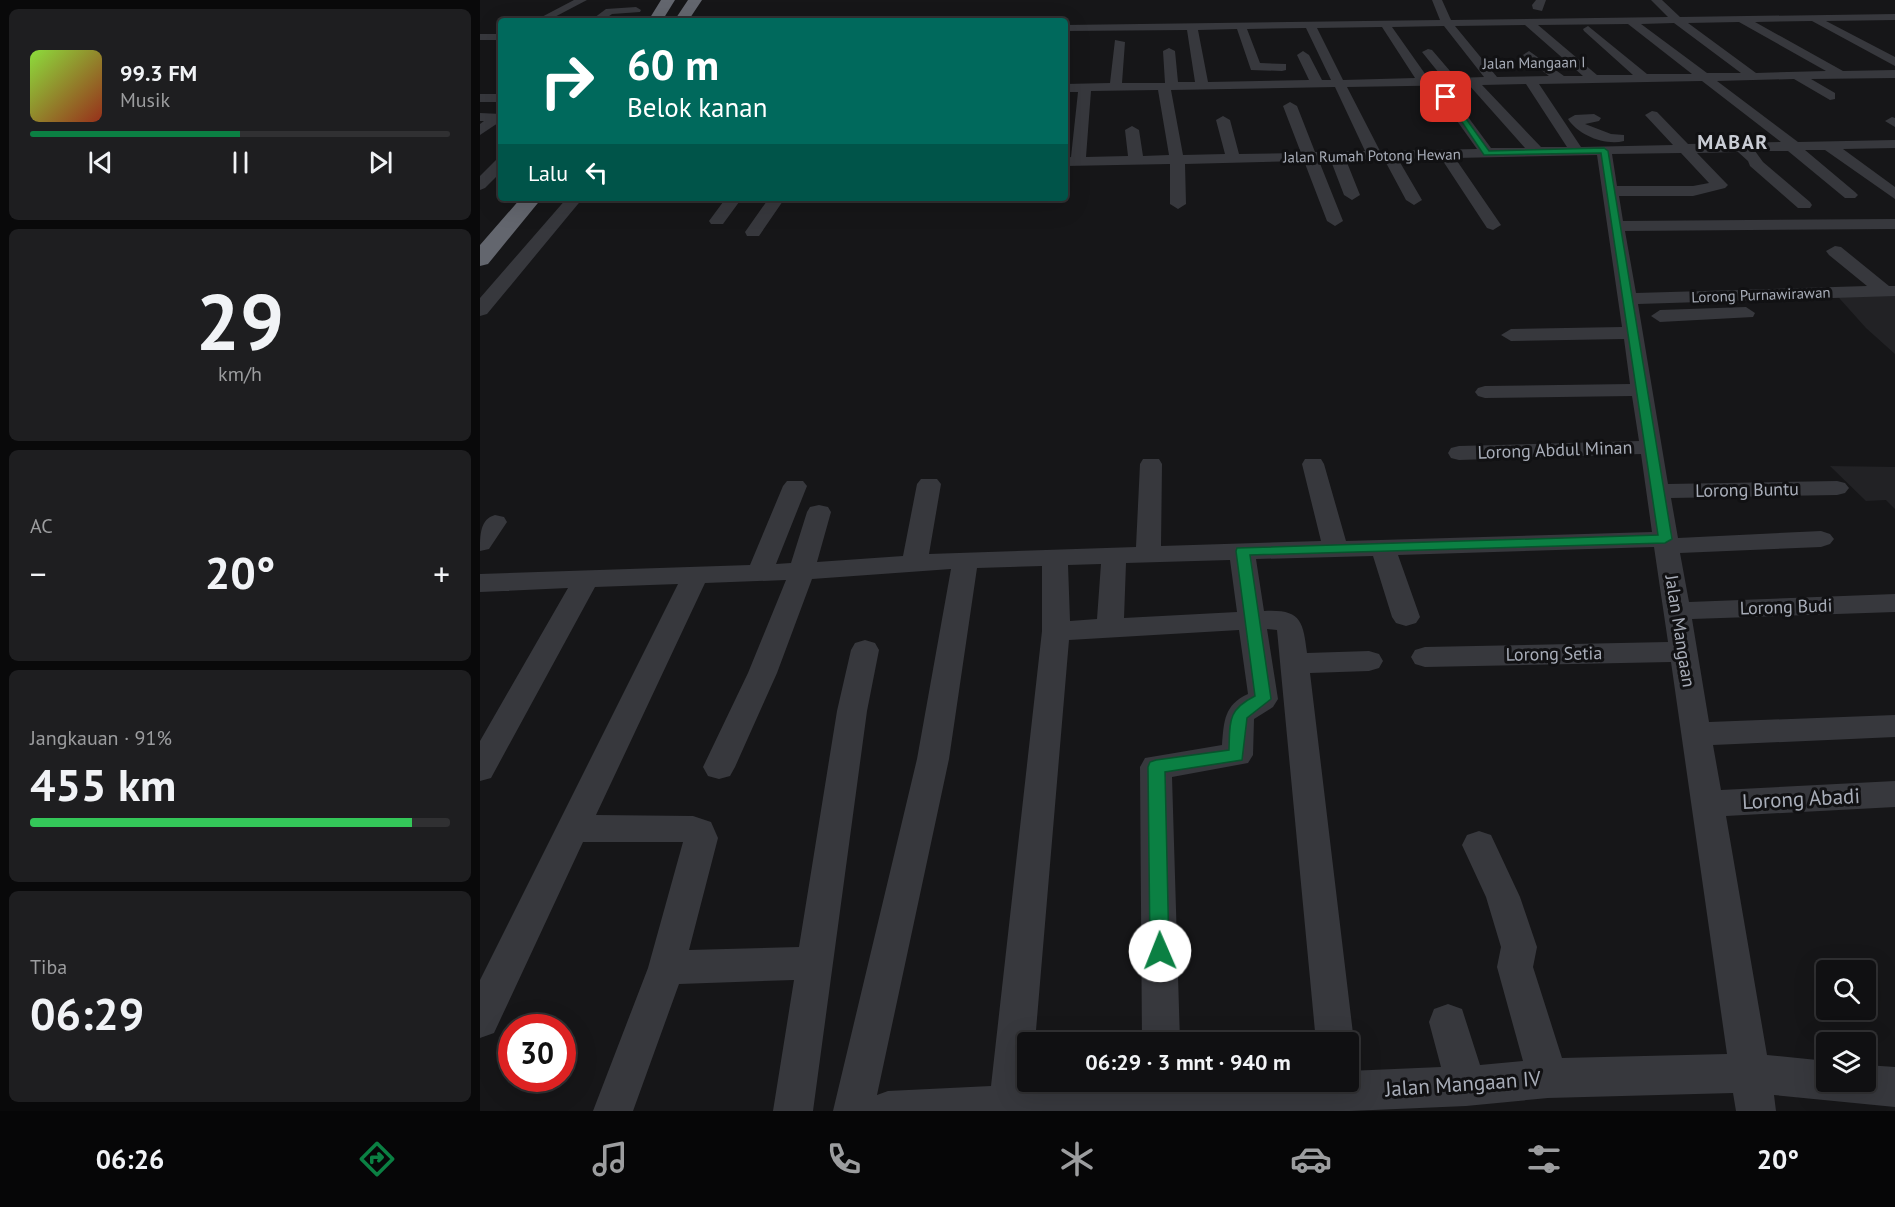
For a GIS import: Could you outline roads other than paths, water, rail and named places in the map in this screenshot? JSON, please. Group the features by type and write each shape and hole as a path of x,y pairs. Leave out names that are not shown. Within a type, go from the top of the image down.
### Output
{"highway":[{"path":"657,18 668,0"},
{"path":"668,18 679,0"},
{"path":"682,18 693,0"},
{"path":"637,10 652,1"},
{"path":"480,229 504,201"},
{"path":"480,259 529,201"}],"street":[{"path":"545,18 582,0"},
{"path":"1437,0 1453,37 1493,80"},
{"path":"1656,0 1677,20 1754,76"},
{"path":"1790,6 1894,71"},
{"path":"1612,7 1627,21 1794,147 1850,195"},
{"path":"600,18 613,11 637,10"},
{"path":"1068,28 1153,32 1192,27 1241,26 1895,17"},
{"path":"1742,20 1857,86"},
{"path":"1527,22 1594,79"},
{"path":"1385,24 1424,82"},
{"path":"1395,39 1411,42 1398,24"},
{"path":"1310,25 1382,156 1414,200"},
{"path":"1241,26 1255,68 1280,63 1287,84"},
{"path":"1192,27 1202,86"},
{"path":"1588,29 1638,78 1646,92"},
{"path":"480,37 498,37"},
{"path":"1116,87 1119,42"},
{"path":"1168,51 1168,86 1177,159 1178,204"},
{"path":"1428,52 1452,81"},
{"path":"1529,55 1560,79"},
{"path":"1303,56 1317,84"},
{"path":"1767,63 1830,96"},
{"name":"Jalan Mangaan I","path":"1068,91 1085,87 1340,83 1354,78 1424,82 1838,75 1894,71"},
{"path":"1530,80 1577,151"},
{"path":"1472,81 1537,152"},
{"path":"1072,162 1085,87"},
{"path":"1446,97 1487,153"},
{"path":"480,98 498,98"},
{"path":"1290,106 1335,221"},
{"path":"1610,191 1689,191 1718,187 1720,183 1653,115"},
{"path":"480,117 498,117 480,131"},
{"path":"1594,118 1575,119 1580,127 1609,138 1612,144"},
{"path":"1223,120 1233,159"},
{"name":"Jalan Mangaan","path":"1616,122 1612,144 1610,191 1753,1092"},
{"path":"1132,130 1136,160"},
{"path":"1292,158 1285,138 1301,134"},
{"path":"1448,136 1440,151 1493,225"},
{"name":"Jalan Rumah Potong Hewan","path":"1072,162 1382,156 1440,151 1487,153 1577,151 1612,144 1634,150 1895,144"},
{"path":"1878,145 1895,156"},
{"path":"1829,146 1895,194"},
{"path":"1721,148 1756,179 1774,180"},
{"path":"1742,148 1804,206"},
{"path":"1337,157 1352,195"},
{"path":"480,310 572,201"},
{"path":"717,221 732,201"},
{"path":"753,232 775,201"},
{"path":"1616,226 1895,224"},
{"path":"1835,251 1889,291"},
{"name":"Lorong Purnawirawan","path":"1630,316 1889,291"},
{"path":"1511,335 1630,316 1833,310"},
{"path":"1485,392 1641,390"},
{"name":"Lorong Abdul Minan","path":"1459,453 1650,447"},
{"path":"1148,555 1151,464"},
{"path":"1312,464 1335,548"},
{"path":"914,564 930,484"},
{"path":"760,572 795,486"},
{"name":"Lorong Buntu","path":"1657,491 1837,488"},
{"path":"719,767 766,667 804,571 819,512"},
{"path":"480,543 495,522"},
{"path":"480,583 804,571 964,560 1382,546 1821,539"},
{"path":"1382,546 1406,617"},
{"path":"1242,551 1263,699"},
{"path":"1110,629 1114,555"},
{"path":"999,1107 1056,631 1055,557"},
{"path":"853,1111 933,759 964,560"},
{"path":"480,1020 696,576"},
{"path":"480,769 586,579"},
{"name":"Lorong Budi","path":"1676,611 1895,603"},
{"path":"1056,631 1279,619 1290,625 1334,1032"},
{"path":"793,1111 852,711 865,650"},
{"name":"Lorong Setia","path":"1425,657 1683,652"},
{"path":"1161,1032 1156,767 1237,755 1239,716 1247,707 1263,699 1277,683 1295,669 1369,661"},
{"path":"1696,734 1895,726"},
{"name":"Lorong Abadi","path":"1707,804 1895,794"},
{"path":"573,828 693,829 699,832 699,847 666,968 613,1111"},
{"path":"1479,845 1503,897 1519,947 1515,967 1548,1078"},
{"path":"666,968 815,963"},
{"path":"1448,1022 1466,1086"},
{"name":"Jalan Mangaan IV","path":"1359,1086 1466,1086 1548,1078 1753,1092 1816,1083"},
{"path":"1876,1085 1895,1087"},
{"name":"Jalan Mangaan IV","path":"888,1111 1078,1107 1152,1092"},
{"name":"Jalan Mangaan IV","path":"1184,1092 1293,1102 1322,1092"}],"district":[{"name":"MABAR","path":"1733,142"}]}
